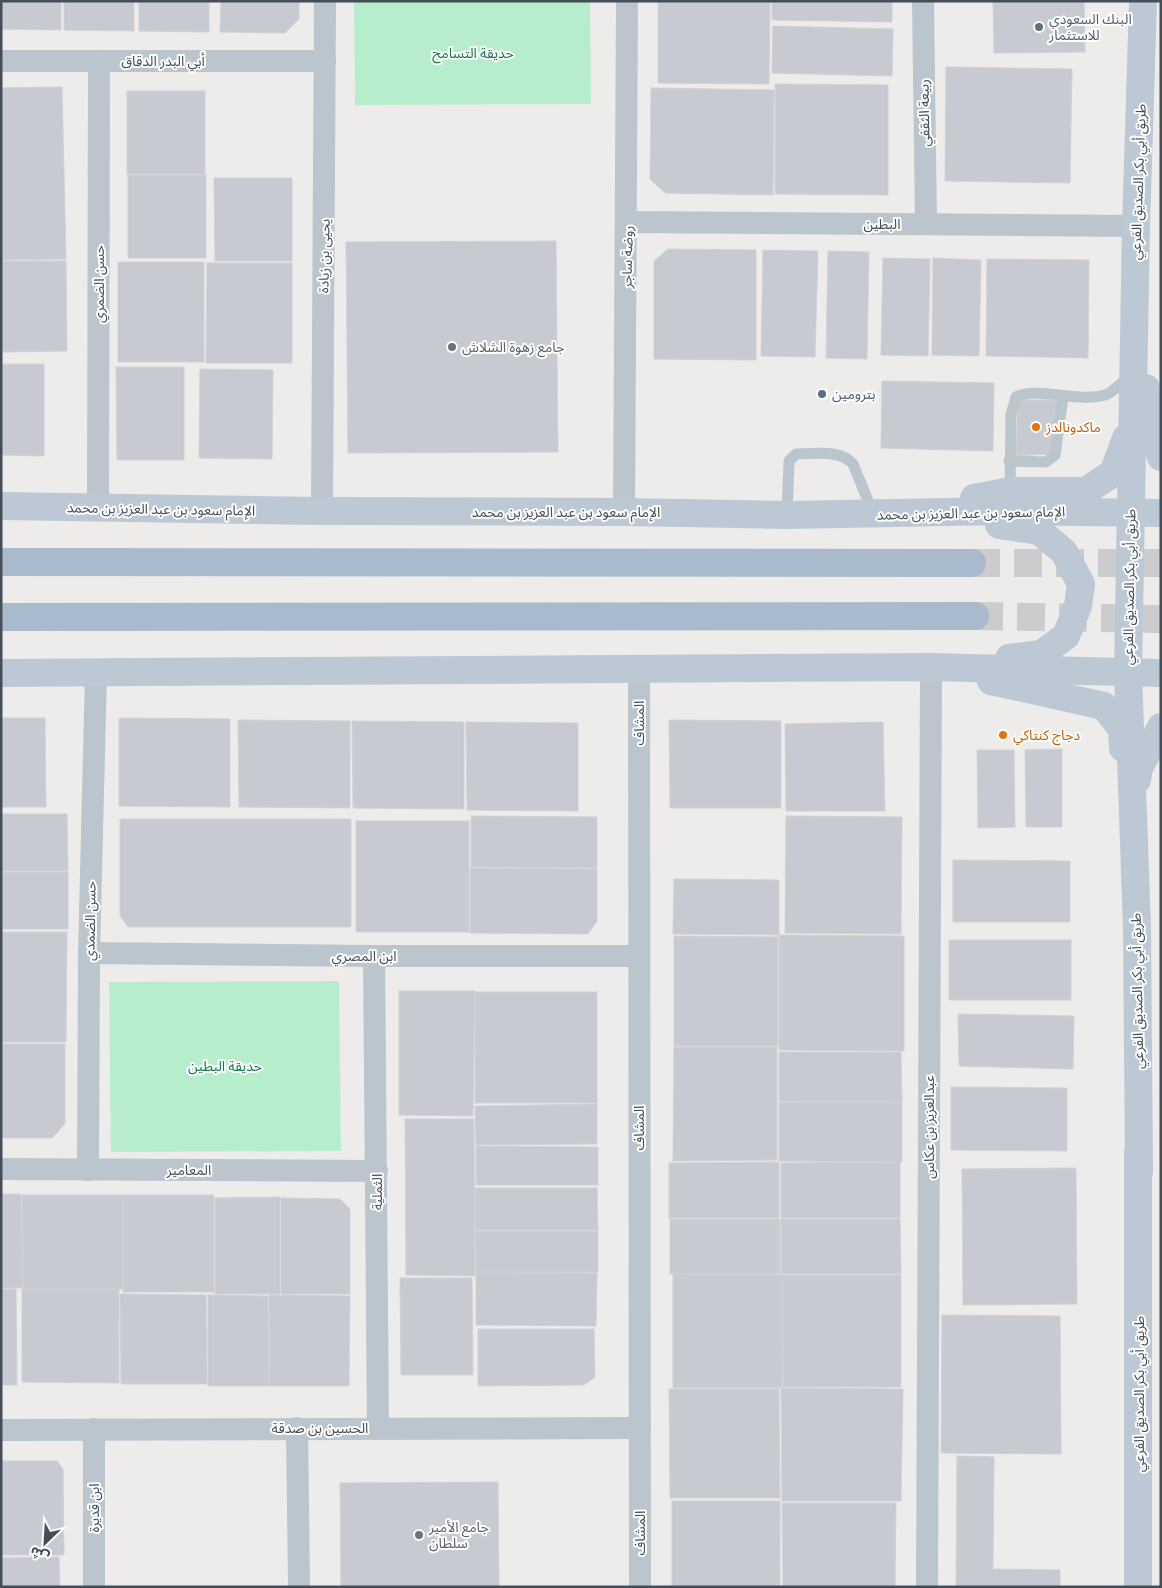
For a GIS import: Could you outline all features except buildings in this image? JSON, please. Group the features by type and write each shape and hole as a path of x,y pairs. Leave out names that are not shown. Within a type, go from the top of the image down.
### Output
{"main road":[{"path":"1,562 972,562"},
{"path":"1,616 975,616"}],"street":[{"name":"يحيى بن زيادة","path":"322,511 325,1"},
{"name":"روضة ساجر","path":"624,512 627,1"},
{"name":"ربيعة الثقفي","path":"923,1 926,224"},
{"name":"طريق أبي بكر الصديق الفرعي","path":"1138,1587 1139,1172 1137,928 1128,672 1136,226 1143,1"},
{"name":"أبي البدر الدقاق","path":"1,61 325,61"},
{"name":"حسن الضمري","path":"98,508 99,61"},
{"name":"البطين","path":"627,222 1136,226"},
{"path":"1136,226 1144,378 1152,432 1161,457"},
{"path":"874,514 1010,491 1086,490 1113,473 1125,443 1132,412 1133,373"},
{"name":"الإمام سعود بن عبد العزيز بن محمد","path":"1,506 322,511 624,512 787,516 1000,510 1161,513"},
{"path":"874,514 1002,525 1038,531 1064,552 1081,584 1078,606 1066,636 1041,654 931,668"},
{"name":"طريق أبي بكر الصديق الفرعي","path":"931,668 1104,706 1122,730 1139,1172"},
{"path":"1,673 931,668 1161,673"},
{"name":"عبدالعزيز بن عكاس","path":"927,1587 931,668"},
{"name":"المشاف","path":"639,669 640,1587"},
{"name":"حسن الضمدي","path":"88,1170 89,953 96,673"},
{"path":"1137,928 1136,787 1139,768 1161,727"},
{"name":"ابن المصري","path":"89,953 639,956"},
{"name":"الثملية","path":"374,956 378,1428"},
{"name":"المعامير","path":"1,1169 377,1171"},
{"path":"297,1428 299,1587"},
{"name":"الحسين بن صدقة","path":"1,1430 640,1428"},
{"name":"ابن قديرة","path":"94,1429 94,1587"}],"lane":[{"path":"1010,491 1011,415 1016,398 1024,393 1063,397 1106,395 1133,373"},
{"path":"1009,461 1046,462 1055,456 1063,397"},
{"path":"787,516 789,461 796,454 839,454 848,458 853,464 874,514"}],"green space":[{"name":"حديقة التسامح","path":"354,1 590,1 591,104 355,105"},
{"name":"حديقة البطين","path":"339,981 341,1151 111,1152 109,982"}],"tunnel":[{"path":"972,563 1161,563"},
{"path":"975,616 1161,619"}],"place":[{"name":"البنك السعودي للاستثمار","path":"1039,27"},
{"name":"جامع زهوة الشلاش","path":"452,347"},
{"name":"بترومين","path":"822,394"},
{"name":"ماكدونالدز","path":"1036,427"},
{"name":"دجاج كنتاكي","path":"1003,735"},
{"name":"جامع الأمير سلطان","path":"419,1535"}]}
